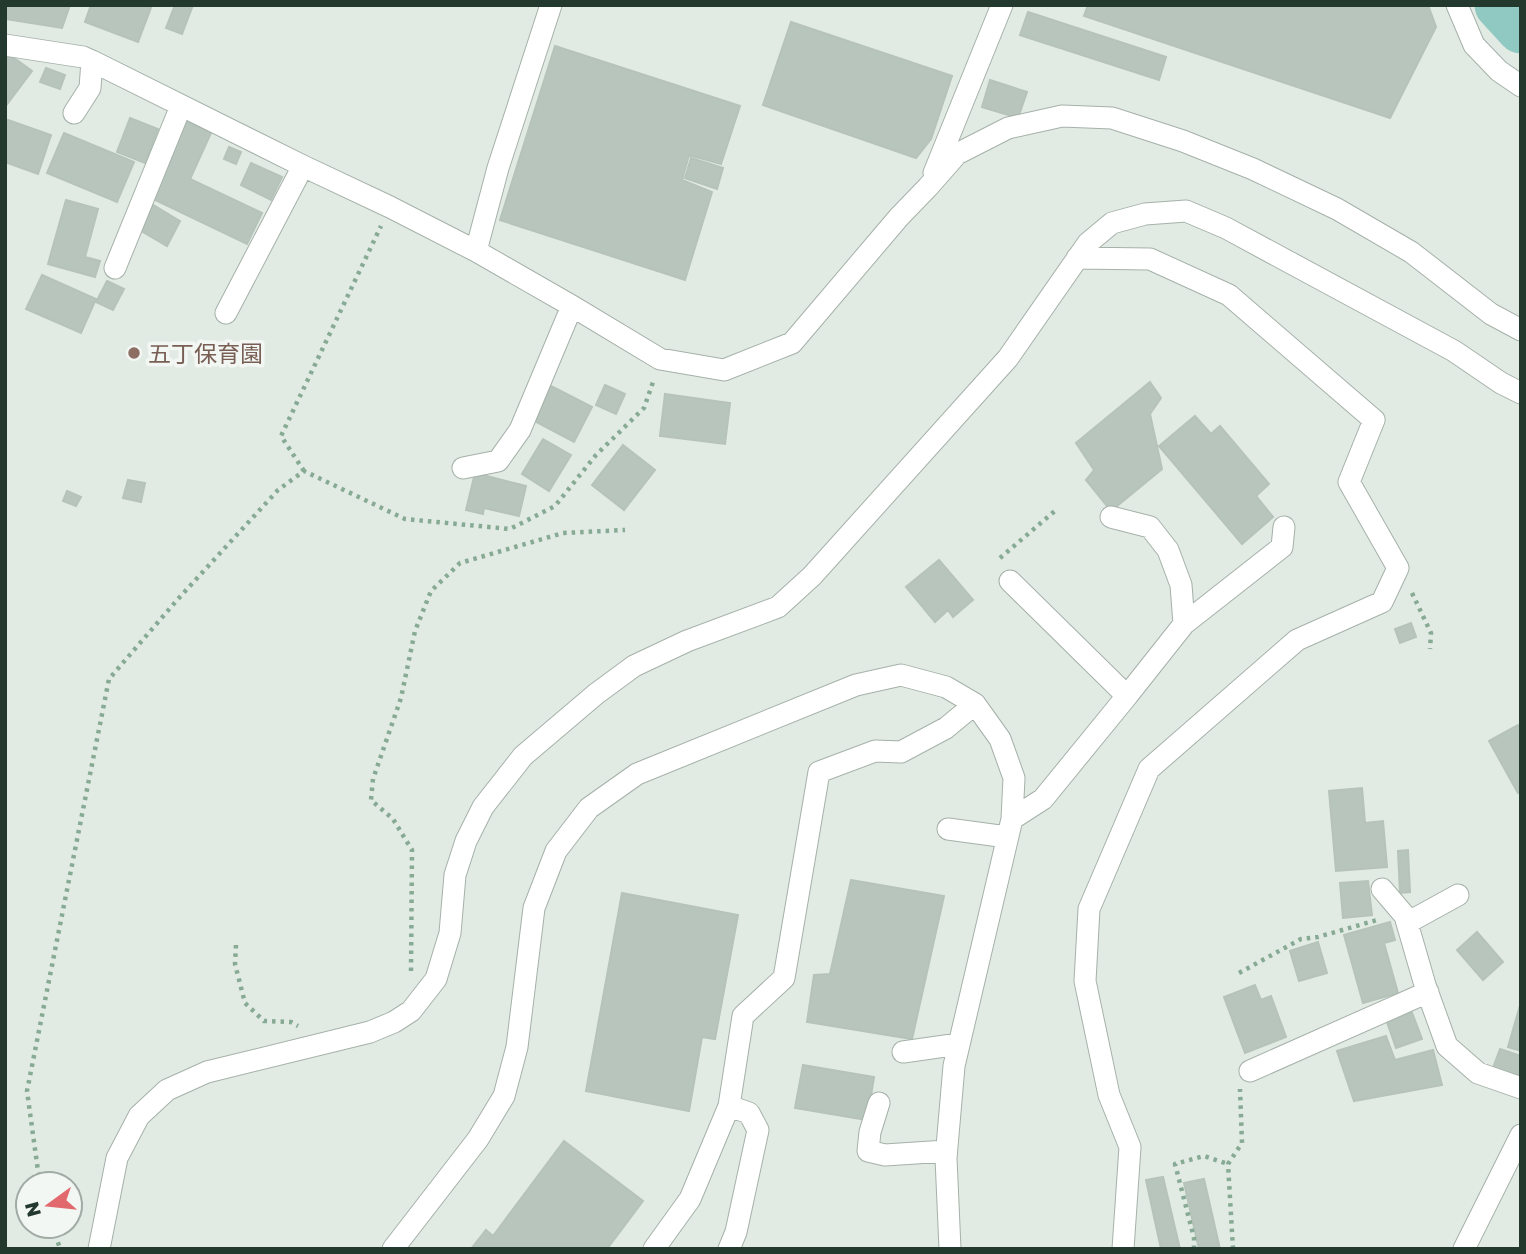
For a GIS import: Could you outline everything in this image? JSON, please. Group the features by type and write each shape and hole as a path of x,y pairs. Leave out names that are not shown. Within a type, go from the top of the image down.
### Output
{"street":[{"path":"476,251 498,168 551,5"},
{"path":"928,187 1002,5"},
{"path":"1457,5 1474,45 1499,71 1521,86"},
{"path":"5,45 83,57 92,61 476,251 660,359 724,370 792,343 899,217 957,154 1007,128 1062,116 1112,118 1242,164 1337,209 1411,252 1490,314 1521,330"},
{"path":"74,113 90,88 92,61"},
{"path":"115,268 181,106"},
{"path":"226,313 303,166"},
{"path":"99,1249 117,1158 139,1116 167,1090 207,1072 370,1032 411,1011 436,979 450,933 455,875 466,842 483,807 523,756 596,694 634,666 687,641 778,607 812,576 1008,358 1088,243 1112,223 1145,214 1186,211 1226,228 1454,351 1501,383 1521,393"},
{"path":"1077,258 1150,259 1229,295 1374,420 1349,482 1398,568 1382,602 1297,640 1149,769 1089,909 1085,981 1109,1095 1130,1147 1123,1249"},
{"path":"463,468 498,461 520,430 572,306"},
{"path":"1111,517 1150,527 1168,550 1181,585 1184,624"},
{"path":"948,829 1010,828 1043,799 1184,624 1282,547 1284,527"},
{"path":"1010,581 1127,696"},
{"path":"393,1249 478,1139 504,1096 517,1047 534,908 556,851 589,808 637,774 856,685 901,675 946,687 975,704 1000,739 1014,778 1010,828 954,1066 947,1151 950,1249"},
{"path":"654,1249 690,1199 729,1106 743,1016 784,978 819,772 875,751 901,752 946,728 975,704"},
{"path":"1382,889 1404,917 1447,1046 1478,1073 1521,1088"},
{"path":"1404,917 1458,895"},
{"path":"1250,1071 1427,992"},
{"path":"903,1052 959,1044"},
{"path":"879,1103 870,1132 868,1151 885,1155 947,1151"},
{"path":"729,1106 749,1112 758,1130 736,1231 729,1249"},
{"path":"1464,1249 1521,1135"}],"path":[{"path":"390,207 281,436 304,471 405,519 510,529 555,506 596,454 644,408 660,359"},
{"path":"38,1170 27,1091 109,679 278,490 304,471"},
{"path":"1000,558 1056,510"},
{"path":"411,1011 412,850 393,819 371,800 373,779 401,698 415,631 431,590 460,563 563,533 625,530"},
{"path":"1394,575 1414,595 1431,633 1430,649"},
{"path":"1239,973 1301,939 1404,917"},
{"path":"236,945 235,964 245,1003 264,1021 291,1022 326,1043"},
{"path":"1233,1249 1228,1164 1242,1143 1240,1089 1250,1071"},
{"path":"1194,1249 1194,1238 1175,1164 1204,1156 1228,1164"}],"building":[{"path":"5,5 70,5 62,28 5,19"},
{"path":"91,5 152,5 138,42 85,22"},
{"path":"175,5 193,5 182,34 166,28"},
{"path":"1088,5 1428,5 1436,27 1390,118 1084,16"},
{"path":"1028,12 1166,57 1159,80 1020,35"},
{"path":"791,22 952,76 931,139 916,158 763,105"},
{"path":"555,46 740,106 721,164 689,155 682,180 712,192 685,280 500,220"},
{"path":"10,55 32,71 5,107 5,61"},
{"path":"46,68 65,75 60,89 40,82"},
{"path":"990,80 1027,92 1018,118 982,107"},
{"path":"130,118 158,129 145,163 117,152"},
{"path":"8,120 51,135 38,174 5,162 5,127"},
{"path":"185,121 211,133 190,179 262,213 247,244 149,197"},
{"path":"64,133 134,162 117,202 47,173"},
{"path":"229,147 241,152 236,164 224,159"},
{"path":"691,158 723,168 717,189 685,178"},
{"path":"251,163 282,177 271,200 241,185"},
{"path":"66,200 98,209 85,257 100,261 95,277 48,264"},
{"path":"150,203 180,221 167,246 136,228"},
{"path":"42,275 96,299 81,333 26,309"},
{"path":"107,281 124,289 113,310 96,302"},
{"path":"1150,382 1161,398 1150,414 1162,469 1111,511 1086,480 1094,470 1076,443"},
{"path":"547,384 592,407 574,442 529,418"},
{"path":"605,385 625,394 616,414 596,405"},
{"path":"665,394 730,403 725,444 660,436"},
{"path":"1195,416 1211,434 1220,426 1269,484 1256,496 1273,517 1242,544 1159,446"},
{"path":"543,439 571,455 549,491 522,474"},
{"path":"623,445 655,470 624,510 592,485"},
{"path":"475,473 526,486 519,516 484,508 483,514 466,510"},
{"path":"128,480 145,483 141,502 123,498"},
{"path":"67,491 81,497 76,506 63,501"},
{"path":"939,560 973,600 953,617 948,610 935,622 906,587"},
{"path":"1411,623 1416,637 1400,643 1395,629"},
{"path":"1518,725 1521,729 1521,792 1518,793 1489,741"},
{"path":"1362,788 1365,823 1383,821 1387,867 1336,871 1329,791"},
{"path":"1408,850 1410,892 1400,893 1398,851"},
{"path":"851,880 944,896 912,1039 807,1022 814,975 830,974"},
{"path":"1368,881 1372,915 1343,918 1340,883"},
{"path":"622,893 738,915 715,1039 702,1037 689,1111 586,1091"},
{"path":"1390,922 1395,940 1384,943 1398,993 1363,1003 1344,935"},
{"path":"1477,932 1503,962 1483,980 1457,950"},
{"path":"1318,942 1327,973 1299,981 1290,951"},
{"path":"1255,985 1261,1000 1271,996 1286,1037 1245,1053 1224,997"},
{"path":"1521,1002 1521,1051 1508,1047"},
{"path":"1411,1010 1422,1039 1396,1048 1386,1019"},
{"path":"1386,1036 1395,1060 1433,1050 1442,1085 1354,1101 1337,1051"},
{"path":"1500,1049 1521,1056 1521,1079 1493,1068"},
{"path":"803,1065 874,1077 867,1120 795,1108"},
{"path":"564,1141 643,1201 607,1249 471,1249 486,1230 493,1236"},
{"path":"1163,1177 1180,1249 1161,1249 1146,1180"},
{"path":"1204,1179 1220,1249 1199,1249 1184,1183"}],"waterway":[{"path":"1499,5 1521,29"}],"place":[{"name":"五丁保育園","path":"134,353"}]}
